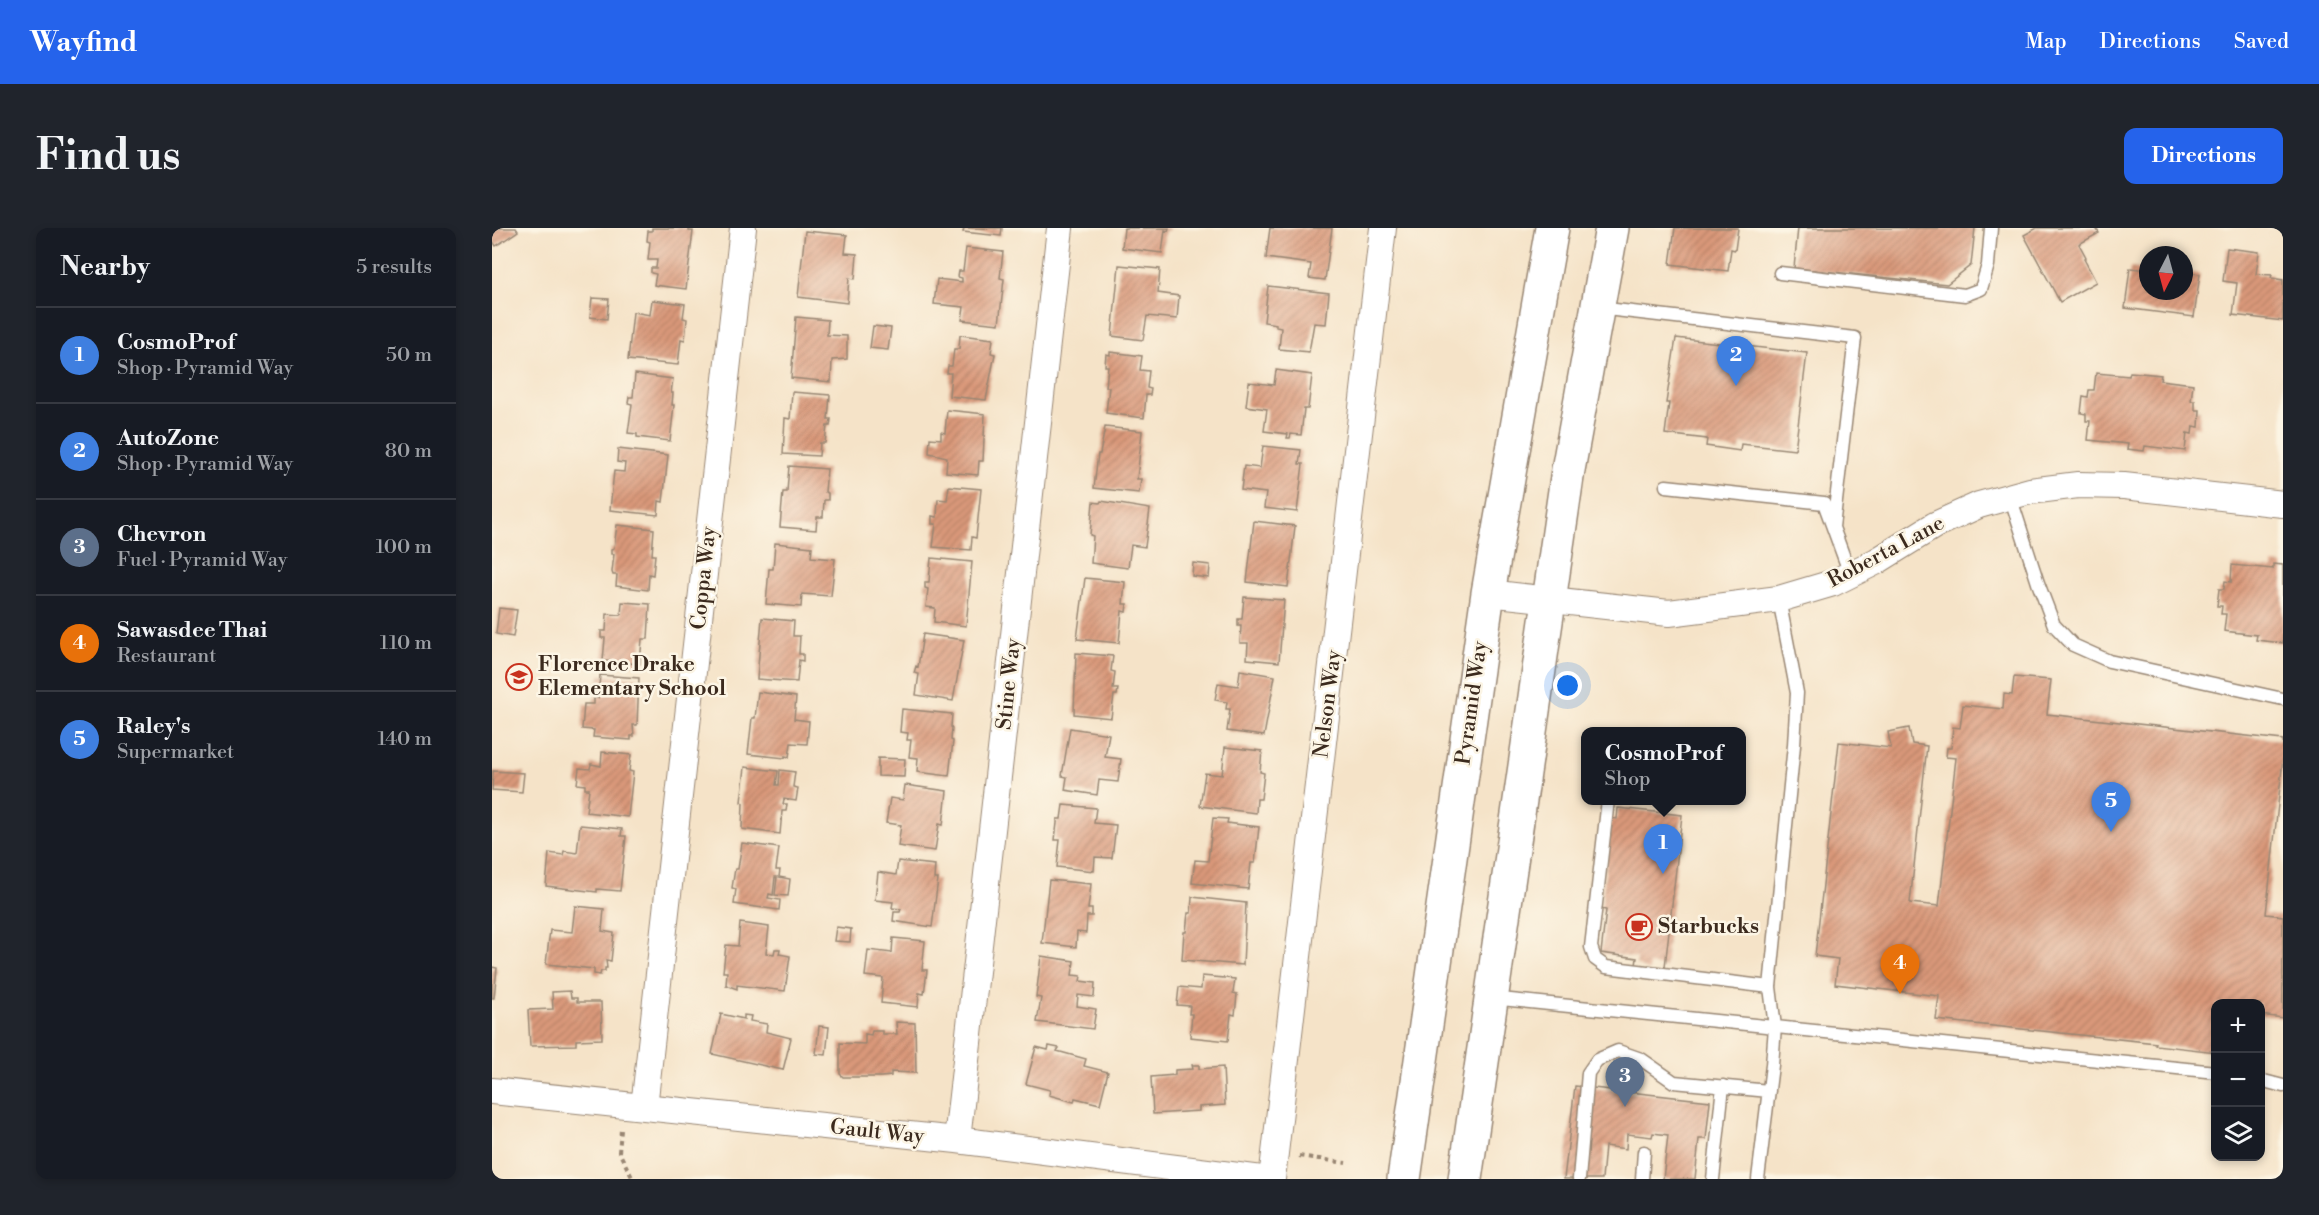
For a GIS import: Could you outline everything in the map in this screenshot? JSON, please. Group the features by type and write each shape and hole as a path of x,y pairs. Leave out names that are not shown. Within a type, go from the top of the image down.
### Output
{"main road":[{"name":"Pyramid Way","path":"1404,1179 1488,593 1552,228"},
{"path":"1465,1179 1568,470 1612,228"}],"street":[{"name":"Coppa Way","path":"633,1106 743,228"},
{"name":"Stine Way","path":"957,1140 1060,228"},
{"name":"Nelson Way","path":"1272,1179 1383,228"},
{"name":"Roberta Lane","path":"1488,593 1669,613 1779,599 1833,583 1877,561 1935,525 1979,505 2030,491 2078,485 2124,486 2283,504"},
{"name":"Gault Way","path":"492,1091 957,1140 1262,1179"}],"lane":[{"path":"1780,273 1965,295 1981,289 1988,265 1991,228"},
{"path":"1597,308 1855,338 1833,527"},
{"path":"1666,486 1824,503 1850,574"},
{"path":"2010,496 2054,625 2073,645 2109,661 2283,699"},
{"path":"1758,1179 1775,1027 1770,987 1797,693 1779,599"},
{"path":"1608,805 1591,947 1595,959 1606,967 1770,987"},
{"path":"1491,998 2211,1071"},
{"path":"1579,1179 1588,1073 1597,1060 1618,1051 1641,1059 1674,1082 1769,1091"},
{"path":"2265,1081 2283,1086"},
{"path":"1713,1179 1723,1086"},
{"path":"1642,1179 1644,1152"}],"path":[{"path":"633,1106 619,1152 633,1179"},
{"path":"1275,1152 1346,1163"}],"building":[{"path":"492,228 516,228 518,231 496,246 492,240"},
{"path":"652,228 689,228 689,231 693,231 686,289 654,285 656,274 651,273 651,268 656,268 657,260 648,260 650,242 647,241 648,231 652,231"},
{"path":"964,228 1002,228 1001,236 963,232"},
{"path":"1124,228 1169,228 1168,231 1165,230 1162,253 1122,248"},
{"path":"1270,228 1332,228 1325,280 1309,278 1311,264 1266,258"},
{"path":"1675,228 1738,228 1735,250 1731,249 1728,271 1670,264"},
{"path":"1798,228 1975,228 1971,265 1947,284 1794,268"},
{"path":"2037,228 2096,228 2099,233 2079,244 2096,282 2060,302 2024,235"},
{"path":"805,231 847,235 845,253 857,254 855,279 849,278 847,303 798,297"},
{"path":"966,248 1003,252 1000,278 1004,279 999,324 962,320 964,307 934,304 937,279 962,282 962,278 958,277 959,271 963,271"},
{"path":"2227,248 2259,252 2256,274 2272,275 2271,278 2283,280 2283,321 2233,315 2237,283 2223,281"},
{"path":"1119,265 1160,269 1158,293 1179,296 1177,319 1147,316 1143,340 1112,336"},
{"path":"2130,268 2139,269 2139,300 2193,300 2193,273 2200,274 2194,317 2125,308"},
{"path":"1268,286 1329,293 1326,324 1314,323 1309,352 1279,349 1281,328 1276,327 1276,324 1264,322"},
{"path":"592,298 609,299 607,319 590,317"},
{"path":"652,300 685,304 683,318 687,319 685,340 681,339 678,365 628,360 633,312 650,315"},
{"path":"796,317 828,320 827,335 847,336 847,359 832,360 831,382 791,378"},
{"path":"873,326 891,328 888,350 870,348"},
{"path":"960,335 993,339 991,353 995,354 986,400 949,396 951,373 947,373 948,366 952,366 954,349 959,349"},
{"path":"1676,338 1807,353 1795,450 1741,444 1740,451 1706,446 1707,439 1665,434 1669,403 1666,403"},
{"path":"1110,352 1142,356 1140,370 1149,371 1147,388 1151,389 1150,395 1146,395 1144,418 1106,413 1109,387 1106,387 1108,366 1105,366 1106,354 1110,355"},
{"path":"1276,370 1312,375 1308,409 1304,409 1301,435 1291,434 1290,438 1287,438 1288,434 1264,431 1267,409 1246,406 1249,382 1274,385"},
{"path":"2130,372 2161,375 2160,380 2193,384 2191,401 2195,401 2195,410 2200,410 2199,427 2193,426 2192,434 2187,433 2185,451 2145,446 2144,451 2127,449 2128,444 2088,440 2090,421 2086,421 2086,414 2081,413 2083,396 2088,397 2089,390 2094,390 2096,373 2129,376"},
{"path":"635,374 673,379 671,393 673,393 672,405 674,405 670,441 637,437 637,434 628,433 632,404 628,403 629,397 633,397"},
{"path":"792,392 830,395 828,419 831,419 830,426 827,426 825,443 820,443 819,456 783,454 785,418 790,419"},
{"path":"947,410 985,414 983,461 979,461 978,475 946,472 947,457 929,453 930,438 941,439 941,432 945,433"},
{"path":"1105,427 1142,431 1137,479 1141,479 1139,493 1094,488 1098,454 1100,454"},
{"path":"1263,446 1301,450 1299,464 1303,464 1297,512 1264,508 1266,493 1241,490 1244,466 1260,468"},
{"path":"618,449 668,455 663,502 659,501 658,515 610,510 614,471 624,472 625,463 617,462"},
{"path":"789,466 827,469 825,492 828,493 828,500 824,500 823,517 817,517 816,530 780,527 783,492 787,492"},
{"path":"949,486 981,489 976,538 972,537 971,550 933,547 936,524 932,524 932,516 937,517 938,499 947,500"},
{"path":"1101,501 1150,509 1145,547 1131,545 1128,568 1091,563 1093,536 1090,535 1093,502 1100,503"},
{"path":"1254,521 1295,526 1288,587 1247,582"},
{"path":"617,525 654,529 652,555 655,555 653,575 649,574 648,590 616,586 617,575 613,575 612,572 614,554 611,554 611,549 614,548"},
{"path":"775,543 812,547 811,557 835,559 831,596 802,594 801,607 766,604 769,569 773,569"},
{"path":"931,558 972,562 966,626 934,622 935,608 926,607 928,589 925,588 925,582 929,582"},
{"path":"1193,563 1210,565 1209,578 1192,576"},
{"path":"2273,564 2283,565 2283,643 2256,640 2257,635 2224,631 2226,614 2221,614 2222,606 2217,606 2219,589 2224,589 2225,581 2231,582 2232,565 2273,569"},
{"path":"1085,578 1125,582 1123,604 1127,604 1126,612 1122,611 1119,643 1077,639"},
{"path":"1244,597 1284,600 1279,662 1247,659 1248,643 1240,643 1241,626 1238,626 1238,619 1242,619"},
{"path":"622,602 650,604 648,639 642,639 640,664 603,661 605,638 601,638 601,631 606,631 607,614 621,615"},
{"path":"499,608 517,610 513,637 496,634"},
{"path":"762,618 794,621 793,636 800,636 799,654 803,654 803,661 799,660 797,682 757,679"},
{"path":"923,634 964,640 953,701 916,695 919,674 914,673 916,666 918,667"},
{"path":"1076,653 1113,656 1111,671 1115,672 1113,689 1118,689 1117,695 1114,695 1111,718 1074,714"},
{"path":"1240,670 1275,676 1264,736 1227,731 1230,709 1226,709 1227,702 1215,700 1218,683 1238,686"},
{"path":"600,675 639,678 637,725 633,725 634,736 631,736 631,740 593,737 594,730 582,729 584,704 594,704 594,697 598,698"},
{"path":"2014,677 2051,680 2047,714 2283,740 2283,759 2266,914 2283,916 2283,1018 2265,1016 2265,999 2211,999 2211,1051 2155,1045 2156,1043 1936,1020 1939,996 1835,984 1838,959 1815,956 1839,742 1891,748 1888,732 1909,728 1912,744 1927,746 1910,903 1939,906 1956,758 1946,757 1947,748 1951,748 1953,727 1960,728 1963,705 2003,709 2004,694 2012,695"},
{"path":"758,692 796,697 794,719 809,721 807,744 791,743 789,757 748,754"},
{"path":"902,709 952,714 951,740 953,741 949,776 917,772 918,758 909,757 911,740 907,740 908,733 900,732"},
{"path":"1070,728 1109,734 1105,757 1121,759 1118,782 1099,780 1097,795 1065,790 1067,777 1062,776"},
{"path":"1225,747 1262,751 1260,772 1264,773 1261,799 1257,799 1256,813 1200,806 1205,773 1222,775"},
{"path":"602,752 631,755 629,771 633,772 628,817 586,812 589,789 585,789 585,785 577,784 579,768 590,769 591,764 601,766"},
{"path":"878,758 905,759 904,777 878,776"},
{"path":"745,767 778,771 776,785 779,785 780,770 795,772 793,787 798,788 796,801 784,799 783,804 787,804 786,811 782,811 780,834 742,829 743,803 741,802"},
{"path":"493,771 524,773 522,792 492,790"},
{"path":"905,785 947,791 943,825 939,824 935,851 898,846 901,825 886,823 890,798 903,800"},
{"path":"1063,805 1096,808 1094,823 1116,825 1112,858 1095,857 1094,871 1057,867 1060,840 1055,840 1057,819 1061,819"},
{"path":"1618,808 1682,815 1665,967 1649,965 1649,971 1636,965 1637,958 1601,953 1606,910 1601,909 1611,818 1617,819"},
{"path":"1213,818 1228,819 1227,823 1259,827 1255,863 1251,863 1248,889 1192,883 1195,860 1208,861"},
{"path":"580,825 622,829 621,836 626,836 620,891 597,889 597,892 546,886 549,853 563,855 564,851 577,853"},
{"path":"742,843 779,848 776,870 780,870 779,877 790,879 788,896 775,895 777,877 775,877 773,895 769,894 768,898 780,900 779,910 734,904 736,889 732,888"},
{"path":"898,861 935,865 934,879 938,879 932,927 893,921 894,912 900,912 901,909 892,908 893,902 875,900 878,872 896,875"},
{"path":"1049,880 1091,884 1088,909 1092,909 1092,916 1087,916 1086,933 1077,932 1076,947 1042,943"},
{"path":"1192,897 1246,903 1243,965 1182,960 1184,932 1186,932 1188,913 1191,913"},
{"path":"575,906 604,909 602,931 614,933 611,961 606,960 607,968 601,971 600,975 594,974 594,969 546,964 550,930 572,932"},
{"path":"740,923 769,927 766,953 774,954 775,949 780,949 779,954 790,956 785,991 737,985 737,989 726,985 727,972 723,972 726,945 738,946"},
{"path":"836,927 851,929 850,942 834,941"},
{"path":"893,938 925,941 922,970 927,970 924,994 919,993 918,1007 881,1003 883,978 865,976 868,950 892,953"},
{"path":"1041,956 1074,961 1072,975 1081,976 1080,981 1095,983 1094,997 1078,995 1077,1006 1096,1009 1093,1029 1037,1022 1041,998 1036,997"},
{"path":"492,967 497,968 494,998 492,998"},
{"path":"1202,976 1235,979 1233,993 1237,994 1235,1015 1231,1014 1228,1041 1190,1037 1192,1014 1189,1014 1190,1006 1177,1005 1179,987 1201,989"},
{"path":"570,991 571,998 577,998 577,1002 601,1002 602,1039 576,1040 576,1045 530,1046 528,1010 553,1009 552,992"},
{"path":"721,1014 744,1019 744,1015 751,1016 750,1021 767,1024 766,1032 791,1038 783,1070 712,1054"},
{"path":"896,1022 915,1023 916,1073 891,1072 891,1076 881,1077 843,1077 840,1074 840,1043 865,1044 865,1034 871,1035 872,1031 897,1034"},
{"path":"819,1026 829,1027 826,1055 816,1054"},
{"path":"1049,1046 1059,1048 1057,1051 1086,1059 1084,1066 1108,1072 1100,1104 1075,1098 1074,1102 1049,1095 1050,1090 1026,1084 1036,1047 1048,1050"},
{"path":"1192,1065 1199,1065 1199,1069 1223,1067 1225,1105 1199,1107 1199,1111 1153,1114 1151,1077 1175,1075 1175,1070 1193,1069"},
{"path":"1575,1086 1710,1101 1706,1139 1699,1139 1695,1179 1663,1179 1668,1135 1653,1133 1652,1137 1627,1134 1626,1149 1605,1146 1602,1179 1564,1179"}],"place":[{"name":"AutoZone","path":"1736,386"},
{"name":"Florence Drake Elementary School","path":"519,677"},
{"name":"Raley's","path":"2111,832"},
{"name":"CosmoProf","path":"1663,874"},
{"name":"Starbucks","path":"1639,927"},
{"name":"Sawasdee Thai","path":"1900,994"},
{"name":"Chevron","path":"1625,1107"}]}
